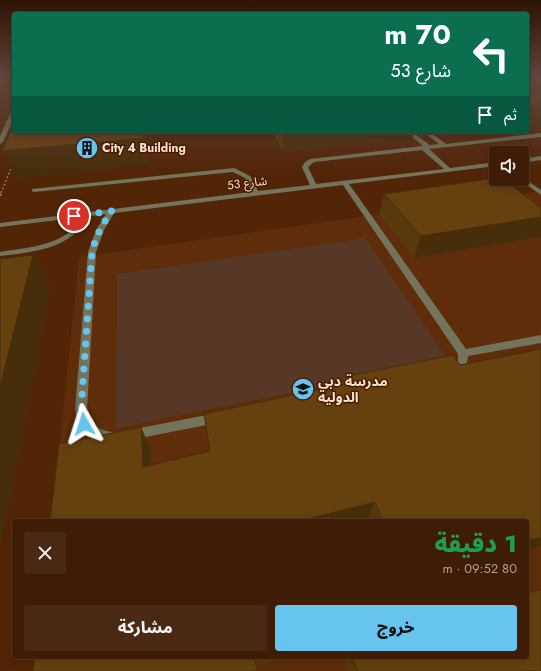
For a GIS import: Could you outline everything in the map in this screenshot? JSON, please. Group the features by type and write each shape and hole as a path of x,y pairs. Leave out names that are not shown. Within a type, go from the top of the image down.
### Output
{"lane":[{"path":"0,142 12,116"},
{"path":"404,134 423,148 448,170"},
{"path":"411,134 423,148"},
{"path":"429,134 444,146"},
{"path":"314,186 305,167 307,163 312,160 541,135"},
{"path":"529,160 541,158"},
{"name":"شارع 53","path":"0,224 489,165"},
{"path":"34,190 234,170 248,177 255,193"},
{"path":"344,182 463,353 463,362 457,369 439,374"},
{"path":"529,184 541,193"},
{"path":"533,187 541,186"},
{"path":"112,211 101,225 95,239 92,252 81,410 84,424 95,434 111,438 231,415"},
{"path":"0,254 45,247 59,242 79,228 88,214"},
{"path":"463,353 541,338"}],"path":[{"path":"0,195 12,167"}],"shaded area":[{"name":"مدرسة دبي الدولية","path":"541,191 541,671 36,671 38,659 529,659 529,519 52,519 79,257"},
{"path":"365,238 449,361 116,428 117,274"}],"building":[{"path":"12,129 12,134 143,134 143,138 2,151"},
{"path":"489,179 489,186 512,186 541,208 541,217 421,236 384,194"},
{"path":"33,255 0,387 0,259"},
{"path":"541,349 541,537 529,540 529,519 382,519 375,502 308,519 50,519 59,444 141,427 143,467 210,451 204,414 345,384 342,377 453,355 460,365"},
{"path":"541,589 541,671 357,671 354,659 529,659 529,592"},
{"path":"35,659 255,659 257,671 33,671"}],"place":[{"name":"City 4 Building","path":"87,148"},
{"name":"مدرسة دبي الدولية","path":"303,389"}],"route":[{"path":"74,216 112,211 101,225 95,239 92,252 81,410 84,424"}]}
